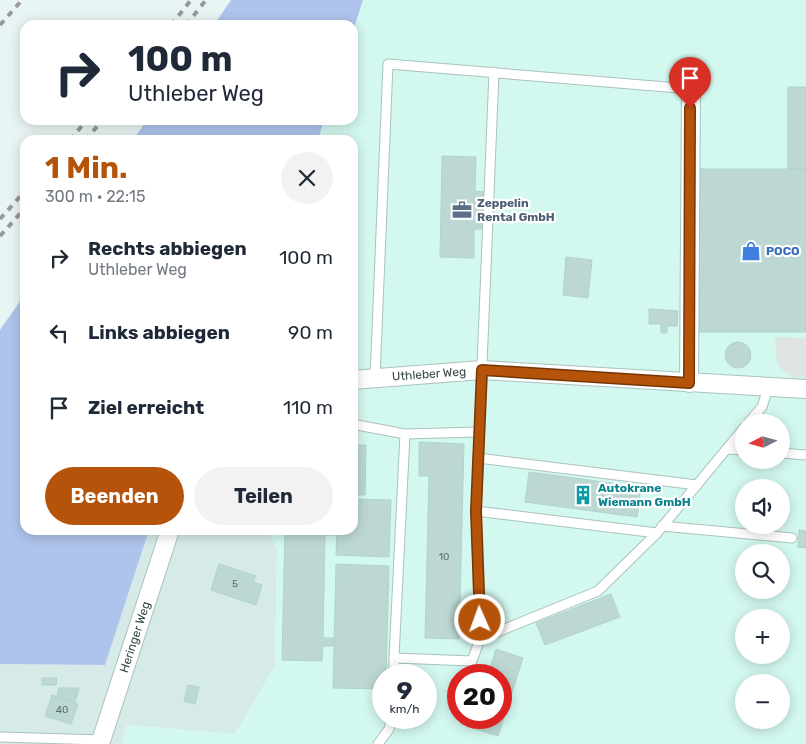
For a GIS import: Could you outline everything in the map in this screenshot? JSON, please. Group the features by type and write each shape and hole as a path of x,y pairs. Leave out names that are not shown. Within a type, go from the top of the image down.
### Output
{"street":[{"path":"689,383 690,89"},
{"name":"Uthleber Weg","path":"358,379 482,370 806,389"},
{"name":"Heringer Weg","path":"101,742 168,535"}],"lane":[{"path":"375,378 388,64 690,89"},
{"path":"394,658 472,661 480,639 476,511 494,72"},
{"path":"756,414 762,407 768,388"},
{"path":"358,425 405,434 478,432"},
{"path":"394,664 405,434"},
{"path":"480,639 598,591 660,530 735,438"},
{"path":"726,449 735,450"},
{"path":"790,453 806,454"},
{"path":"478,458 696,485"},
{"path":"476,511 660,530 792,538"},
{"path":"378,744 389,729"},
{"path":"0,737 101,742"}],"shaded area":[{"path":"231,0 363,0 357,20 217,20"},
{"path":"363,0 806,0 806,744 121,744 127,725 235,734 275,666 277,550 270,535 358,535 358,135 320,135 322,125 358,125 357,20"},
{"path":"144,125 322,125 320,135 136,135"},
{"path":"20,301 20,535 147,535 105,665 0,664 0,330"},
{"path":"775,337 806,338 806,378 792,377 777,365"},
{"path":"358,406 359,406 358,442"},
{"path":"147,535 270,535 277,550 275,666 235,734 127,725 121,744 0,744 0,664 105,665"}],"building":[{"path":"788,87 806,87 806,169 788,169"},
{"name":"Zeppelin Rental GmbH","path":"442,156 476,157 475,191 484,192 483,229 474,229 474,258 440,257"},
{"name":"POCO","path":"697,169 806,169 806,332 697,332"},
{"path":"566,257 592,260 588,298 563,295"},
{"path":"649,309 678,311 677,326 667,326 667,333 661,333 661,324 649,324"},
{"path":"738,342 747,346 751,355 747,364 738,368 729,364 725,355 729,346"},
{"path":"419,442 464,444 459,639 425,638 429,476 419,476"},
{"path":"358,445 366,445 365,495 358,495"},
{"name":"Autokrane Wiemann GmbH","path":"529,472 641,487 637,517 525,502"},
{"path":"358,499 391,500 389,557 336,555 337,535 358,535"},
{"path":"799,530 806,531 806,548 798,547"},
{"path":"285,535 325,535 323,638 334,638 334,646 323,646 322,661 282,660"},
{"path":"219,564 256,576 253,582 262,585 256,605 211,590"},
{"path":"336,564 389,566 386,664 372,664 372,689 333,688"},
{"path":"611,594 620,617 545,645 536,623"},
{"path":"496,649 523,658 512,692 512,664 491,664"},
{"path":"42,678 57,678 56,685 42,685"},
{"path":"188,685 199,687 195,704 184,701"},
{"path":"59,688 79,688 75,702 57,697"},
{"path":"52,695 78,704 71,724 45,716"},
{"path":"475,729 500,729 498,736"}],"railway":[{"path":"0,25 22,0"},
{"path":"175,20 191,0"},
{"path":"190,20 206,0"},
{"path":"74,135 83,125"},
{"path":"90,135 98,125"},
{"path":"0,219 20,197"},
{"path":"0,236 20,214"}],"place":[{"name":"Zeppelin Rental GmbH","path":"462,210"},
{"name":"POCO","path":"751,251"},
{"name":"Autokrane Wiemann GmbH","path":"583,495"}],"route":[{"path":"480,620 476,511 482,370 689,383 690,108"}]}
